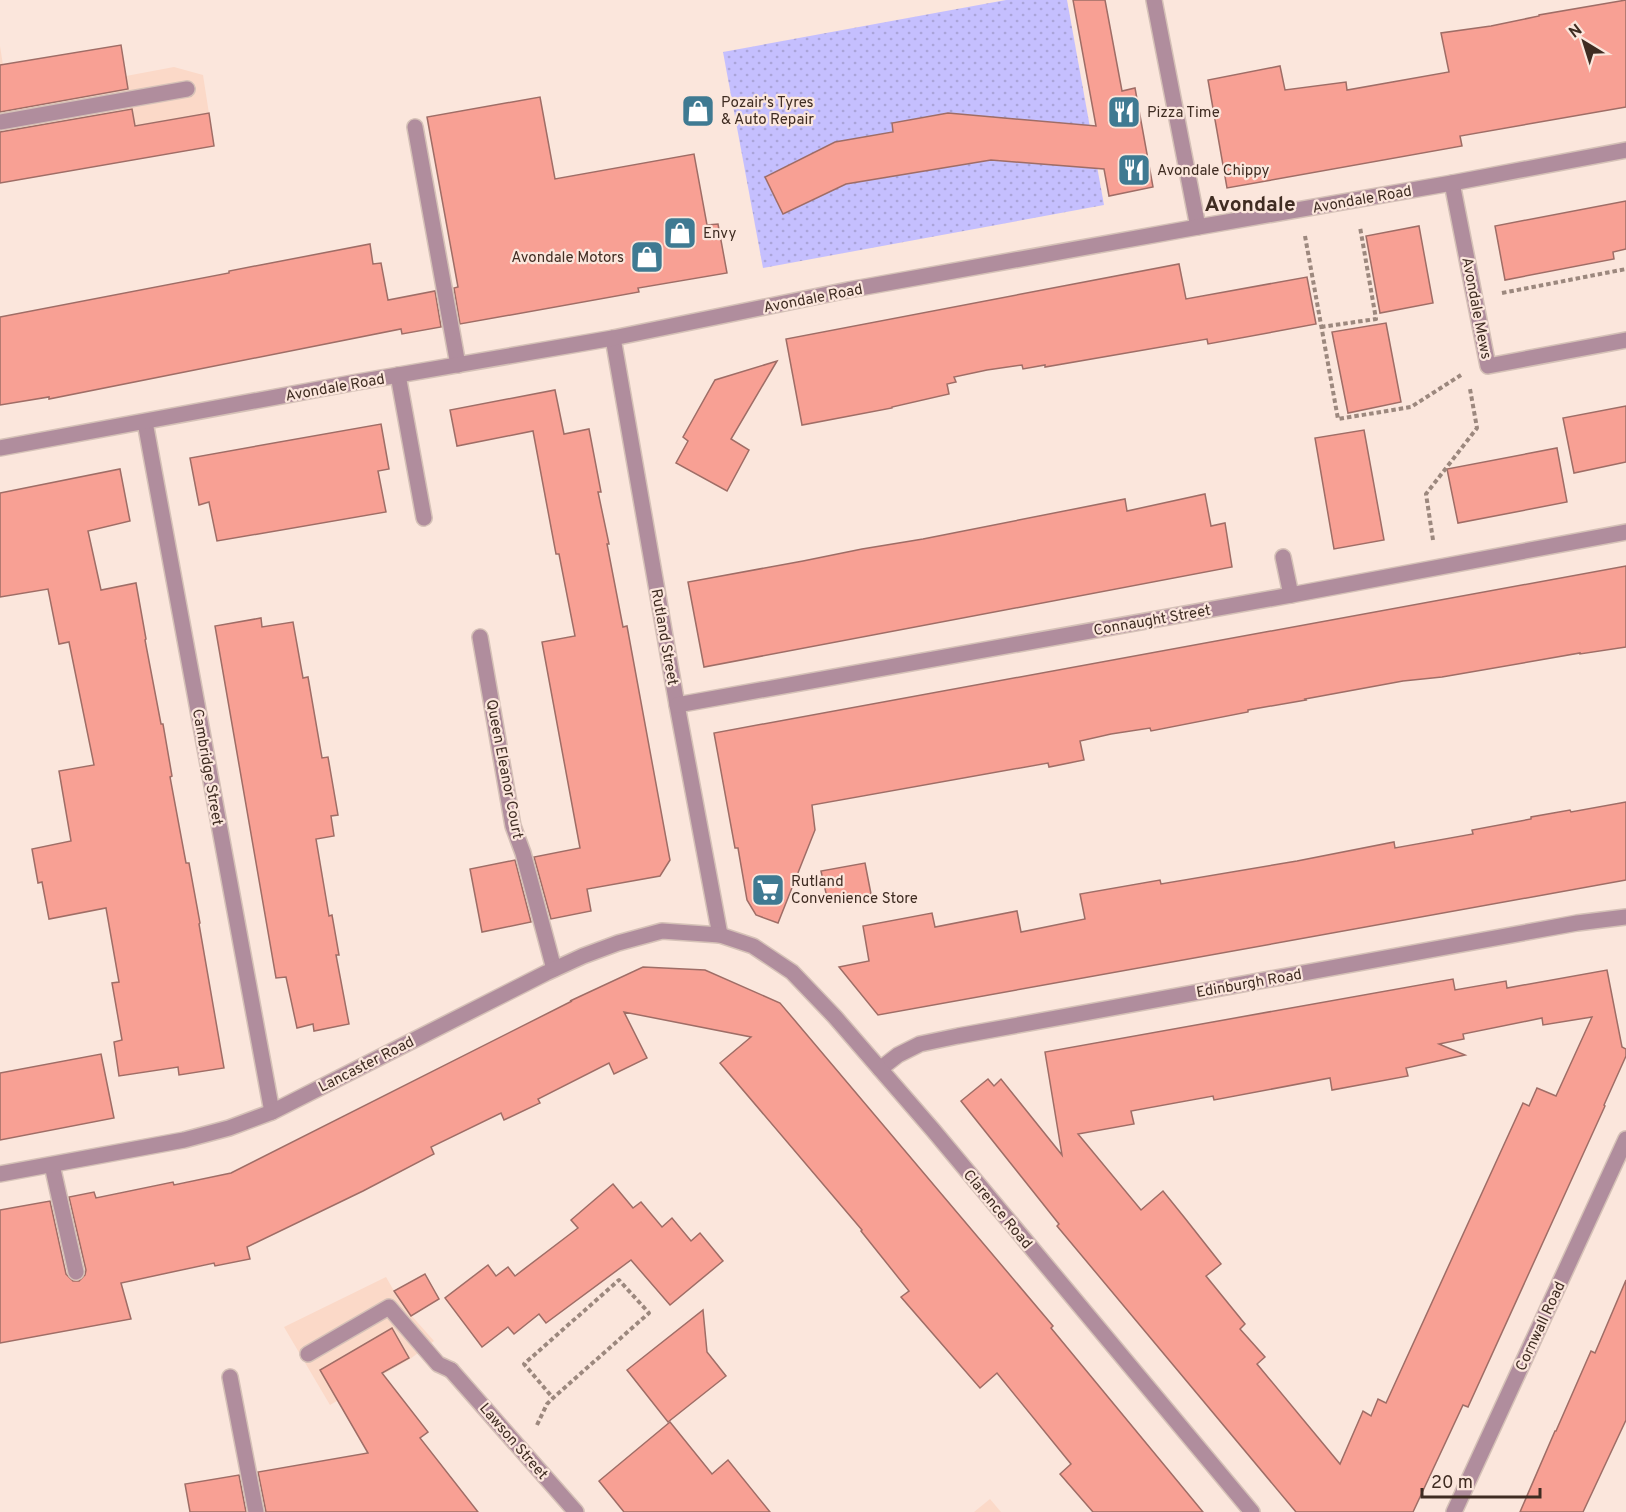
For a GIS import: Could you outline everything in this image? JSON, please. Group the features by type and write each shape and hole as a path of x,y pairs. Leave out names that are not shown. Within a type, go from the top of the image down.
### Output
{"street":[{"path":"1154,0 1198,227"},
{"path":"0,122 187,89"},
{"path":"415,127 458,365"},
{"name":"Avondale Road","path":"0,448 613,338 848,290 1626,150"},
{"name":"Avondale Mews","path":"1452,183 1488,366 1626,340"},
{"name":"Rutland Street","path":"613,338 720,935"},
{"path":"398,375 424,518"},
{"name":"Cambridge Street","path":"145,422 272,1112"},
{"name":"Connaught Street","path":"677,705 1291,595 1626,532"},
{"path":"1283,557 1291,595"},
{"name":"Queen Eleanor Court","path":"480,637 513,826 523,852 554,969"},
{"name":"Edinburgh Road","path":"880,1069 898,1055 920,1044 958,1036 1577,922 1626,917"},
{"name":"Lancaster Road","path":"0,1174 184,1140 229,1128 272,1112 591,952 662,931 720,935"},
{"name":"Clarence Road","path":"720,935 753,946 792,972 835,1017 1252,1512"},
{"name":"Cornwall Road","path":"1454,1512 1626,1139"},
{"path":"52,1165 76,1272"},
{"name":"Lawson Street","path":"308,1354 389,1307 438,1364 451,1370 576,1512"},
{"path":"230,1377 256,1512"}],"path":[{"path":"1321,327 1376,319 1360,225"},
{"path":"1304,235 1338,419 1411,407 1467,371 1488,366"},
{"path":"1475,299 1626,269"},
{"path":"1437,567 1426,494 1477,428 1467,371"},
{"path":"524,1453 542,1437 537,1424 547,1404 649,1313 620,1280 524,1364 553,1398"}],"shaded area":[{"path":"1006,0 1067,0 1104,205 763,268 723,52"},
{"path":"121,45 126,76 174,67 203,75 214,146 0,183 0,46 3,65"},
{"path":"386,1277 402,1305 434,1341 410,1359 330,1405 284,1327"},
{"path":"990,1499 1001,1512 974,1512"}],"building":[{"path":"1073,0 1105,0 1122,91 1135,88 1153,187 1109,196 1104,169 991,160 846,184 783,214 765,177 835,142 893,132 892,123 948,113 1096,126"},
{"path":"1626,0 1626,107 1460,136 1462,146 1227,188 1208,80 1280,66 1285,90 1346,82 1347,90 1449,72 1441,33 1491,26"},
{"path":"121,45 128,89 0,112 0,65"},
{"path":"540,97 555,179 694,154 707,225 718,224 727,273 638,288 639,292 460,324 454,288 458,287 427,117"},
{"path":"132,109 135,126 209,113 214,146 0,183 0,132"},
{"path":"1626,201 1626,249 1613,252 1614,259 1505,280 1495,226"},
{"path":"1419,226 1433,303 1380,313 1366,236"},
{"path":"370,244 373,264 381,263 388,300 435,291 441,327 402,334 401,329 49,399 49,397 0,405 0,317"},
{"path":"1179,264 1186,299 1307,277 1316,324 1208,344 1207,339 1045,367 1045,365 1023,369 1022,365 987,370 954,377 956,382 947,384 949,394 892,408 802,425 786,339"},
{"path":"1386,323 1401,402 1348,413 1332,332"},
{"path":"777,361 731,439 749,450 727,491 676,463 688,441 683,437 715,380"},
{"path":"555,390 564,434 589,429 601,492 598,492 609,544 607,544 623,627 627,626 670,860 660,876 587,889 591,911 551,919 534,857 580,848 542,642 575,636 559,554 556,554 533,431 457,446 450,410"},
{"path":"1626,406 1626,462 1574,473 1563,418"},
{"path":"381,424 389,469 378,471 386,512 217,541 209,502 199,505 190,458"},
{"path":"1364,430 1384,540 1334,549 1315,438"},
{"path":"1557,448 1567,502 1458,523 1447,469"},
{"path":"120,469 130,521 88,531 101,590 136,583 186,863 189,863 200,923 224,1068 179,1075 178,1067 119,1076 114,1042 122,1040 112,983 119,982 106,908 49,919 42,882 38,883 32,849 71,841 59,771 94,765 69,642 59,644 48,589 0,597 0,493"},
{"path":"1205,494 1211,526 1225,523 1232,567 704,667 688,582 1125,499 1127,511"},
{"path":"1626,566 1626,647 1442,677 1403,681 1151,731 1150,728 1111,734 1080,741 1084,760 1049,767 1048,763 812,805 815,830 778,923 756,915 747,900 714,733"},
{"path":"261,618 262,627 293,622 303,678 308,677 322,758 328,757 338,815 331,816 334,836 316,839 329,916 332,915 339,955 336,955 349,1024 314,1031 313,1024 297,1028 286,977 276,978 215,626"},
{"path":"1626,802 1626,880 878,1015 839,967 869,961 863,926 932,913 935,927 1017,911 1021,932 1085,919 1080,894 1160,880 1161,884 1394,842 1395,848 1473,834 1472,830 1531,819 1531,817"},
{"path":"515,860 531,922 482,932 470,869"},
{"path":"865,863 871,894 828,902 821,871"},
{"path":"643,967 705,970 780,1003 1053,1326 1051,1328 1203,1512 1093,1512 1060,1474 1071,1464 997,1373 980,1388 901,1297 909,1291 862,1230 720,1063 751,1037 624,1012 647,1058 614,1074 609,1063 538,1099 540,1103 504,1120 501,1113 431,1147 434,1154 247,1247 250,1259 215,1266 214,1263 121,1283 131,1319 0,1343 0,1210 50,1201 66,1274 73,1281 79,1281 85,1275 86,1270 69,1197 94,1192 96,1198 231,1173 572,1001 570,1001"},
{"path":"1607,970 1622,1047 1626,1049 1626,1056 1468,1407 1463,1405 1413,1512 1296,1512 1057,1226 1059,1224 961,1101 988,1079 994,1086 1001,1079 1062,1155 1045,1052 1453,979 1455,990 1506,981 1507,988","holes":["1592,1017 1556,1096 1537,1088 1529,1106 1523,1103 1386,1403 1378,1399 1371,1416 1363,1411 1340,1464 1257,1364 1265,1357 1240,1329 1245,1324 1206,1276 1221,1264 1184,1217 1163,1191 1141,1210 1078,1134 1134,1124 1131,1111 1213,1096 1214,1100 1330,1078 1332,1090 1408,1076 1406,1068 1465,1055 1439,1044 1464,1039 1463,1034 1542,1018 1543,1025"]},
{"path":"101,1054 114,1118 0,1140 0,1073"},
{"path":"613,1184 633,1208 641,1202 662,1227 672,1218 691,1241 700,1233 723,1261 670,1305 631,1260 546,1323 539,1314 514,1334 508,1327 482,1347 445,1298 488,1265 496,1276 508,1267 515,1276 578,1228 571,1220"},
{"path":"425,1274 439,1299 411,1316 394,1291"},
{"path":"1626,1280 1626,1420 1583,1512 1520,1512 1591,1351 1595,1353"},
{"path":"703,1310 707,1352 726,1376 668,1422 627,1370"},
{"path":"392,1328 409,1358 382,1373 428,1432 420,1438 478,1512 266,1512 258,1472 368,1453 320,1370"},
{"path":"670,1422 712,1474 728,1460 770,1512 624,1512 599,1481"},
{"path":"239,1475 246,1512 190,1512 185,1484"}],"place":[{"name":"Pozair's Tyres & Auto Repair","path":"698,111"},
{"name":"Pizza Time","path":"1124,112"},
{"name":"Avondale Chippy","path":"1134,170"},
{"name":"Envy","path":"680,233"},
{"name":"Avondale Motors","path":"647,257"},
{"name":"Rutland Convenience Store","path":"768,890"}],"district":[{"name":"Avondale","path":"1250,204"}]}
